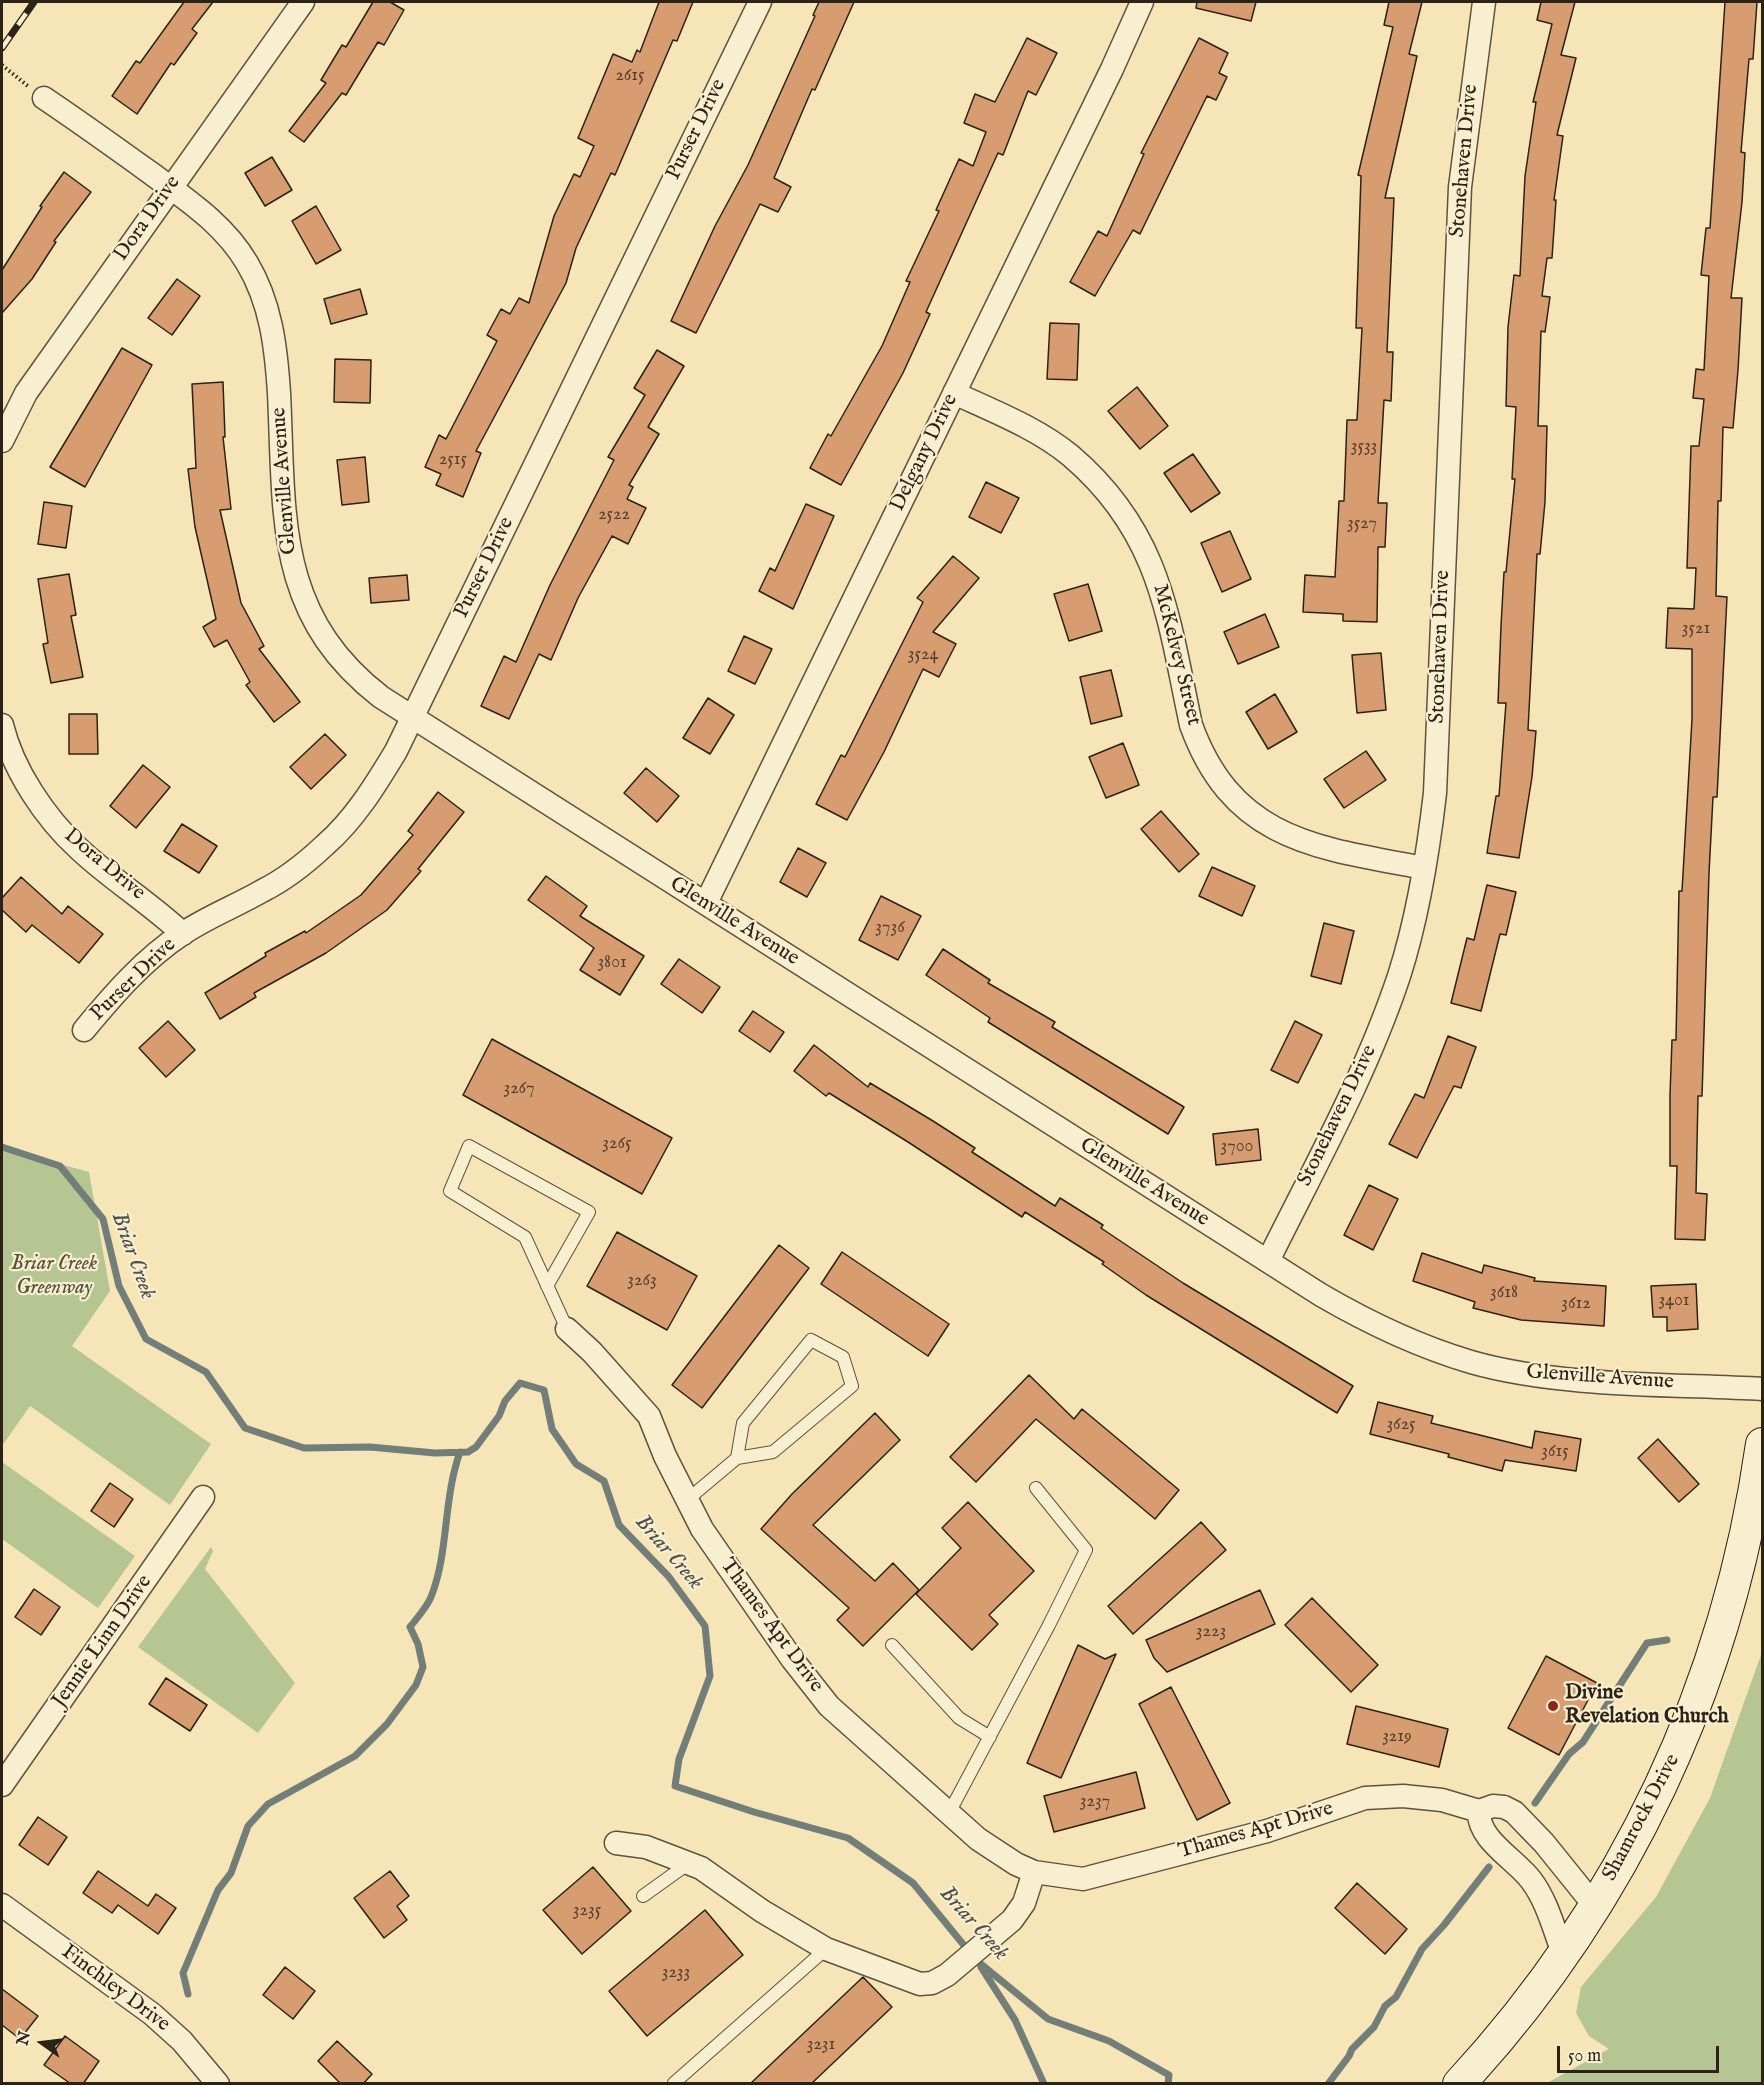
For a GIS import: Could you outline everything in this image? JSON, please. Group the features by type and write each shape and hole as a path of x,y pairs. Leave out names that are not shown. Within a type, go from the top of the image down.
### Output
{"street":[{"name":"Dora Drive","path":"2,441 26,393 303,2"},
{"name":"Purser Drive","path":"84,1030 112,996 160,950 183,934 265,890 324,847 353,816 376,785 413,717 760,2"},
{"name":"Delgany Drive","path":"706,903 1112,69 1142,2"},
{"name":"Stonehaven Drive","path":"1268,1261 1362,1070 1388,1008 1414,925 1424,867 1435,793 1460,187 1484,2"},
{"name":"Glenville Avenue","path":"44,98 171,188 216,223 234,244 260,290 270,316 277,357 289,552 305,605 322,637 346,668 381,697 1321,1295 1391,1333 1473,1362 1521,1372 1570,1378 1762,1389"},
{"name":"McKelvey Street","path":"954,393 1027,428 1070,456 1106,492 1133,529 1146,551 1164,596 1191,725 1209,764 1230,794 1258,820 1291,838 1333,851 1424,867"},
{"name":"Dora Drive","path":"2,725 18,766 45,811 62,831 91,860 154,907 183,934"},
{"name":"Thames Apt Drive","path":"567,1329 592,1352 649,1416 702,1529 792,1659 829,1706 978,1839 1034,1872 1083,1879 1267,1831 1365,1798 1403,1796 1442,1800 1479,1811 1493,1806 1504,1807 1514,1812 1544,1843 1594,1905"},
{"name":"Shamrock Drive","path":"1459,2084 1540,1989 1619,1867 1662,1786 1710,1669 1732,1598 1752,1514 1762,1444"},
{"name":"Jennie Linn Drive","path":"2,1785 203,1497"},
{"path":"1479,1811 1478,1820 1485,1835 1510,1857 1541,1896 1563,1953"},
{"path":"616,1843 646,1847 689,1863 826,1949 920,1984 932,1983 956,1968 1019,1912 1034,1872"},
{"name":"Finchley Drive","path":"2,1905 152,2014 182,2041 218,2084"}],"lane":[{"path":"547,1286 589,1212 470,1146 450,1191 525,1237 547,1286 567,1329"},
{"path":"687,1500 736,1458 773,1452 852,1386 843,1357 811,1340 743,1423 736,1458"},
{"path":"949,1813 1086,1550 1036,1488"},
{"path":"892,1645 959,1718 990,1737"},
{"path":"642,1896 689,1863"},
{"path":"675,2083 826,1949"}],"path":[{"path":"2,65 44,98"}],"green space":[{"name":"Briar Creek Greenway","path":"5,1149 89,1172 110,1291 72,1346 211,1444 170,1505 30,1406 2,1446 2,1154"},
{"path":"2,1462 135,1556 98,1608 2,1539"},
{"path":"211,1547 213,1551 205,1569 295,1683 258,1733 138,1647"},
{"path":"1762,1652 1762,2083 1547,2083 1609,2049 1589,2036 1576,2013 1581,1987 1656,1897 1710,1798"}],"building":[{"path":"184,2 213,2 192,29 197,33 174,65 171,63 137,114 112,96 136,61 140,63"},
{"path":"373,2 390,2 404,10 384,45 378,42 346,95 342,93 304,142 289,131 326,83 321,80 342,45 346,47"},
{"path":"659,2 693,2 677,41 673,40 615,175 611,173 576,248 566,283 476,451 481,453 463,497 436,485 441,474 425,467 439,435 446,439 497,341 487,335 501,309 510,314 519,298 529,303 554,216 574,174 580,177 594,146 578,138 613,54 632,62 637,50 640,52"},
{"path":"819,2 854,2 815,90 812,89 774,178 791,187 778,212 760,204 696,333 671,321 715,226 748,165 815,16 813,15"},
{"path":"1197,2 1256,2 1251,21 1196,8"},
{"path":"1389,2 1422,2 1409,54 1417,56 1385,198 1394,198 1387,352 1393,352 1391,401 1384,400 1378,503 1387,503 1385,547 1378,547 1377,622 1343,621 1343,614 1303,612 1305,575 1335,577 1339,501 1344,501 1347,420 1357,420 1362,328 1356,328 1361,176 1358,175 1393,27 1384,25"},
{"path":"1541,2 1575,2 1561,55 1576,58 1557,135 1563,136 1554,200 1556,200 1552,258 1547,258 1542,296 1550,297 1545,332 1541,331 1538,426 1547,426 1545,502 1540,554 1537,554 1528,730 1536,731 1532,777 1519,858 1487,853 1496,796 1499,796 1506,703 1498,703 1501,626 1504,572 1506,572 1515,479 1512,479 1516,407 1506,406 1508,327 1514,275 1520,276 1525,176 1536,102 1533,102 1552,24 1537,20"},
{"path":"1725,2 1757,2 1753,59 1749,59 1741,152 1745,153 1742,202 1731,298 1742,298 1738,370 1733,428 1723,427 1721,501 1718,501 1716,596 1727,597 1717,797 1713,797 1709,873 1702,1096 1698,1096 1696,1193 1707,1194 1705,1240 1675,1239 1677,1166 1670,1166 1672,1040 1676,1040 1679,891 1682,891 1692,719 1692,649 1666,648 1668,608 1694,609 1696,568 1687,568 1691,446 1699,446 1704,399 1693,398 1696,369 1704,370 1709,276 1701,275 1706,228 1710,228"},
{"path":"1027,38 1057,53 1036,95 1028,91 1003,155 998,153 926,312 930,314 903,373 841,485 810,468 828,434 831,436 882,346 910,282 906,281 939,211 936,210 959,159 973,166 986,132 964,123 975,94 995,102"},
{"path":"1199,38 1228,53 1219,73 1227,77 1216,100 1207,96 1140,234 1133,230 1095,296 1070,282 1098,231 1107,236 1144,154 1141,153"},
{"path":"272,157 292,190 265,206 245,173"},
{"path":"64,172 91,192 54,241 56,242 32,279 2,313 2,270 42,207 40,206"},
{"path":"316,206 341,250 316,264 292,221"},
{"path":"177,279 200,296 172,335 148,318"},
{"path":"360,289 367,314 331,324 324,299"},
{"path":"1050,323 1079,324 1077,380 1047,379"},
{"path":"122,348 152,365 85,487 50,467"},
{"path":"657,350 684,366 648,427 659,434 629,485 633,487 627,499 646,508 628,544 612,536 578,598 551,660 539,654 509,719 481,706 504,656 516,662 550,585 614,460 608,457 645,395 634,388"},
{"path":"335,359 371,360 370,403 334,402"},
{"path":"223,382 225,437 223,437 231,509 220,510 241,603 264,646 259,649 300,702 274,722 246,685 250,682 227,640 214,647 203,627 216,619 195,527 188,469 196,468 192,384"},
{"path":"1137,387 1168,426 1140,449 1108,411"},
{"path":"1193,454 1220,493 1191,512 1164,473"},
{"path":"365,457 369,502 342,505 337,460"},
{"path":"986,482 1019,498 1001,533 969,517"},
{"path":"44,502 72,506 66,548 38,544"},
{"path":"806,504 834,516 793,609 759,591 770,568 775,571"},
{"path":"1230,531 1251,579 1222,592 1201,543"},
{"path":"953,556 979,578 933,632 956,644 939,677 923,669 884,752 847,820 816,804 841,755 845,757 923,602 917,598"},
{"path":"69,574 76,615 71,616 83,677 51,683 43,644 48,643 38,579"},
{"path":"407,575 409,600 371,603 369,578"},
{"path":"1088,584 1102,631 1069,641 1054,594"},
{"path":"1265,614 1279,647 1238,664 1224,632"},
{"path":"744,636 772,649 755,684 728,671"},
{"path":"1381,653 1386,710 1357,713 1352,655"},
{"path":"1111,670 1122,716 1091,724 1080,677"},
{"path":"1275,694 1297,732 1268,749 1246,712"},
{"path":"708,698 734,715 710,754 683,738"},
{"path":"69,714 97,714 98,754 69,754"},
{"path":"325,734 346,755 311,789 290,767"},
{"path":"1123,743 1139,785 1106,798 1089,757"},
{"path":"1366,751 1386,780 1344,808 1324,779"},
{"path":"143,765 170,787 136,828 110,806"},
{"path":"646,768 679,796 657,822 624,793"},
{"path":"438,792 464,812 418,869 421,871 387,910 326,953 254,993 256,997 220,1019 205,993 266,956 265,953 305,931 306,933 361,895 413,835 408,831"},
{"path":"1161,811 1199,854 1179,872 1141,829"},
{"path":"182,824 217,846 199,873 164,851"},
{"path":"798,848 826,863 807,897 780,882"},
{"path":"1212,867 1255,886 1242,916 1199,896"},
{"path":"546,876 587,906 580,916 644,956 620,995 580,970 594,948 528,900"},
{"path":"21,877 62,914 68,906 103,934 79,963 32,925 26,932 2,910 2,898"},
{"path":"1487,885 1516,892 1506,935 1500,934 1481,1011 1451,1003 1467,938 1474,940"},
{"path":"881,896 921,916 898,960 859,940"},
{"path":"1324,923 1354,931 1341,984 1311,976"},
{"path":"943,949 990,980 988,983 1055,1022 1052,1027 1184,1107 1168,1134 988,1022 990,1018 926,975"},
{"path":"679,959 720,987 702,1013 661,984"},
{"path":"753,1011 784,1032 770,1052 739,1031"},
{"path":"168,1021 195,1050 166,1077 139,1048"},
{"path":"1295,1021 1322,1035 1298,1083 1271,1070"},
{"path":"1448,1036 1476,1047 1461,1088 1454,1086 1417,1158 1389,1144 1415,1094 1424,1098"},
{"path":"492,1039 672,1138 642,1194 463,1095"},
{"path":"814,1045 868,1087 870,1083 933,1121 975,1148 972,1152 1055,1206 1060,1198 1103,1225 1101,1228 1183,1283 1353,1386 1337,1413 1146,1295 1102,1264 1104,1262 1025,1212 1022,1217 829,1093 826,1096 794,1071"},
{"path":"1258,1129 1261,1160 1216,1165 1213,1134"},
{"path":"1369,1185 1398,1199 1373,1250 1344,1235"},
{"path":"617,1232 697,1276 667,1330 587,1286"},
{"path":"779,1245 809,1268 702,1408 672,1385"},
{"path":"842,1252 949,1324 928,1356 821,1284"},
{"path":"1422,1253 1482,1273 1484,1265 1535,1278 1534,1281 1606,1286 1604,1326 1521,1320 1473,1308 1475,1302 1413,1281"},
{"path":"1696,1284 1698,1329 1667,1331 1667,1317 1653,1317 1651,1286"},
{"path":"1029,1375 1074,1419 1082,1409 1179,1490 1155,1519 1036,1419 976,1482 950,1457"},
{"path":"1378,1402 1433,1416 1431,1423 1532,1448 1535,1431 1581,1439 1576,1471 1505,1460 1502,1471 1448,1457 1449,1454 1370,1434"},
{"path":"875,1413 900,1440 813,1525 875,1581 893,1563 919,1590 863,1646 837,1620 849,1608 761,1529 792,1494"},
{"path":"1658,1439 1699,1484 1679,1502 1638,1458"},
{"path":"110,1483 133,1499 114,1527 91,1511"},
{"path":"968,1502 1034,1571 989,1615 998,1624 972,1650 916,1594 961,1548 942,1528"},
{"path":"1201,1522 1226,1550 1133,1634 1108,1606"},
{"path":"34,1589 60,1607 41,1635 15,1617"},
{"path":"1260,1590 1275,1624 1167,1672 1154,1658 1146,1640"},
{"path":"1312,1598 1378,1665 1351,1692 1285,1625"},
{"path":"1078,1645 1105,1659 1116,1654 1061,1778 1027,1763"},
{"name":"Divine Revelation Church","path":"1546,1656 1597,1683 1559,1755 1508,1728"},
{"path":"166,1678 207,1705 190,1731 149,1704"},
{"path":"1171,1687 1230,1803 1197,1820 1139,1704"},
{"path":"1356,1706 1448,1729 1439,1767 1347,1744"},
{"path":"1136,1772 1145,1808 1054,1832 1044,1796"},
{"path":"38,1817 67,1837 48,1865 19,1845"},
{"path":"593,1867 631,1911 582,1954 543,1910"},
{"path":"98,1871 148,1906 156,1894 176,1908 158,1934 118,1905 112,1913 83,1893"},
{"path":"390,1871 409,1896 397,1906 407,1920 384,1938 354,1898"},
{"path":"1357,1883 1407,1929 1385,1954 1335,1908"},
{"path":"705,1910 743,1955 647,2036 609,1991"},
{"path":"285,1967 315,1991 293,2019 263,1995"},
{"path":"863,1977 892,2007 811,2084 750,2084"},
{"path":"2,1989 38,2016 20,2039 2,2025"},
{"path":"65,2036 99,2061 83,2084 71,2084 44,2065"},
{"path":"337,2041 372,2074 363,2084 341,2084 318,2061"}],"waterway":[{"name":"Briar Creek","path":"2,1147 60,1166 103,1219 119,1286 146,1339 206,1372 245,1428 304,1448 370,1447 435,1453 468,1452 476,1447 499,1416 505,1401 520,1383 544,1390 552,1429 576,1464 604,1481 619,1525 669,1577 705,1626 710,1676 679,1759 675,1786 754,1812 848,1838 913,1883 976,1960 1048,2019 1109,2041 1169,2075 1168,2084"},
{"path":"188,1994 183,1973 218,1890 231,1873 248,1826 268,1804 355,1756 387,1724 416,1685 423,1667 418,1644 410,1627 429,1601 437,1580 451,1488 460,1452"},
{"path":"1535,1803 1569,1754 1583,1742 1647,1643 1667,1640"},
{"path":"1328,2084 1352,2049 1374,2027 1385,2006 1396,1997 1422,1949 1444,1925 1489,1867"},
{"path":"981,1967 1015,2020 1044,2084"}],"railway":[{"path":"2,48 34,2"}],"place":[{"name":"Divine Revelation Church","path":"1553,1706"}]}
